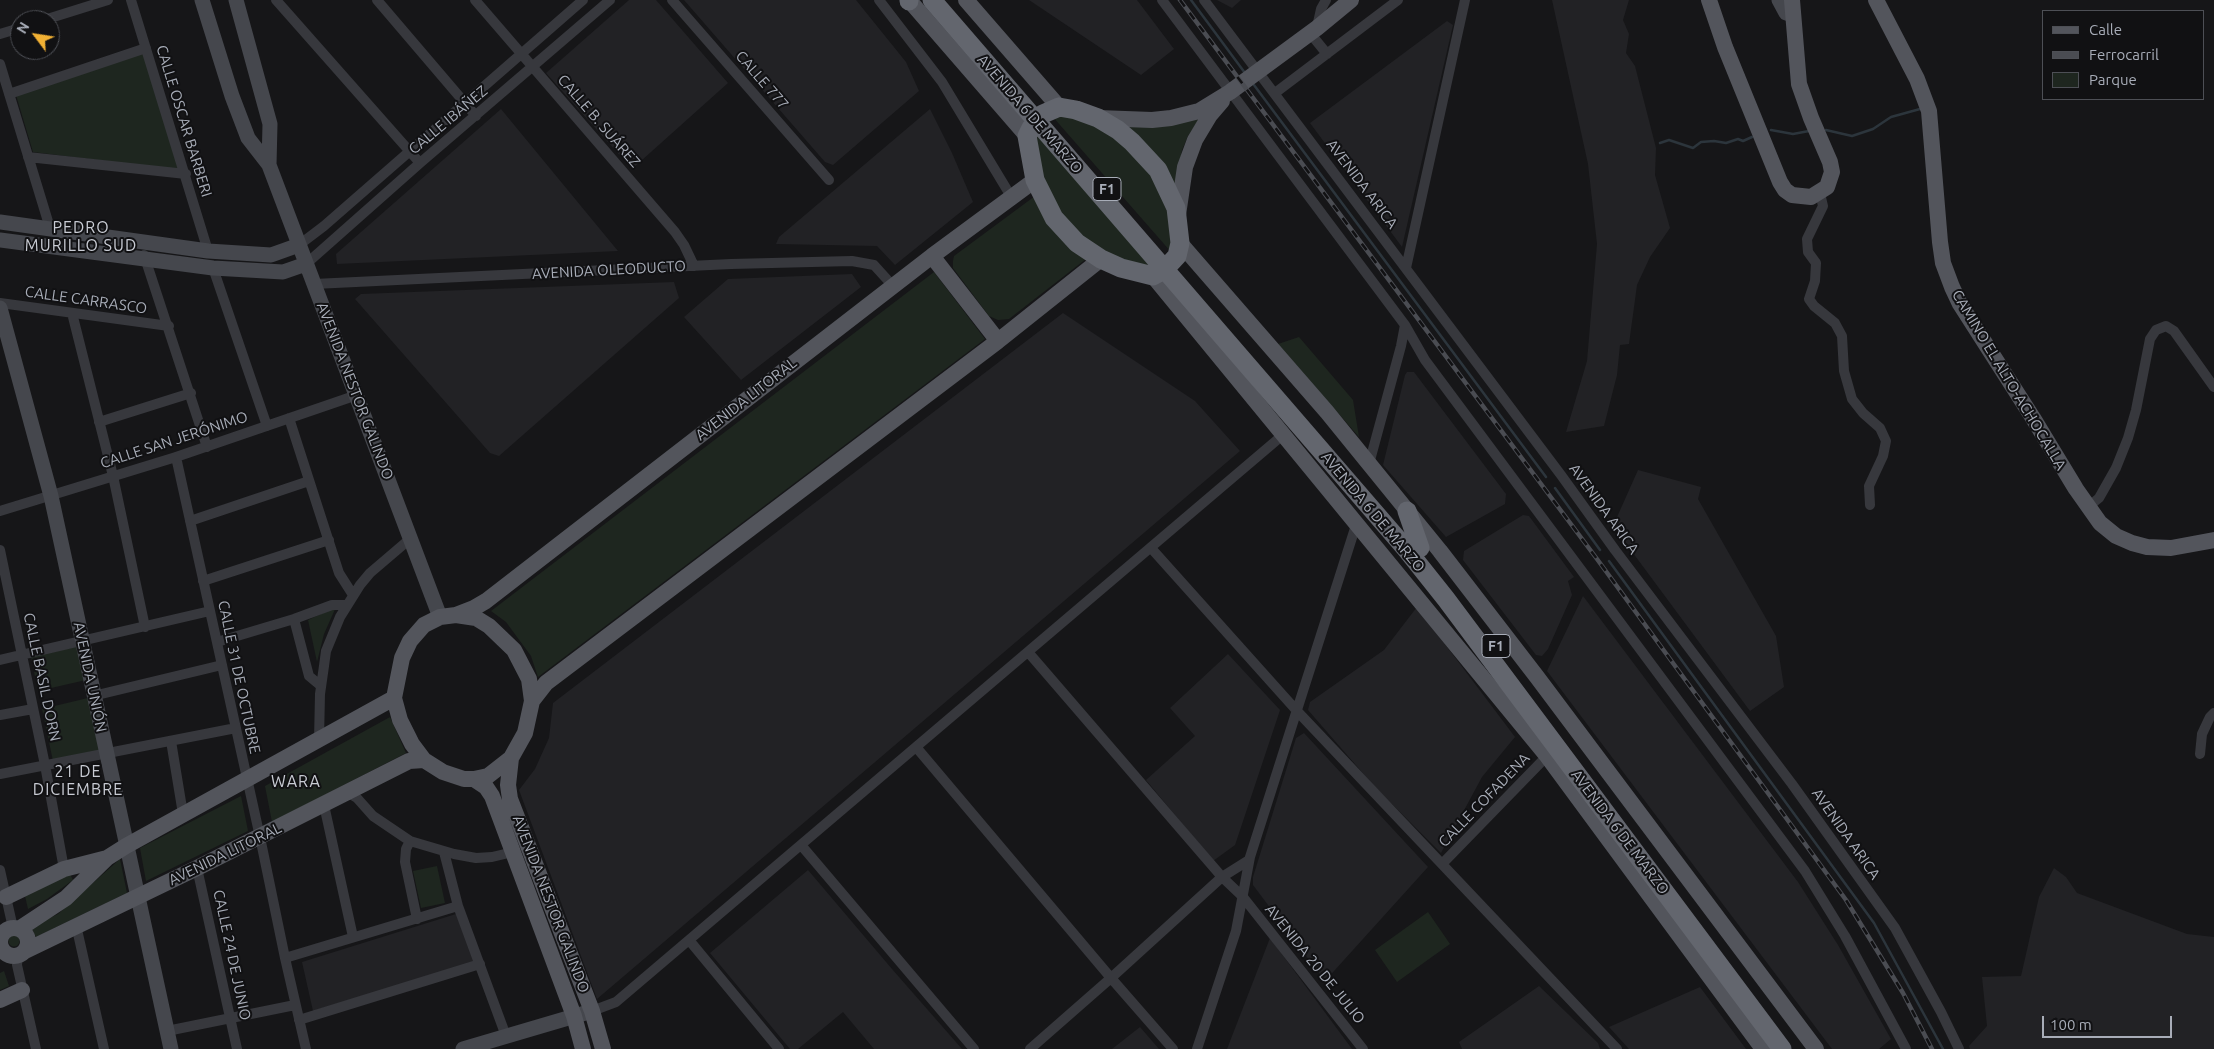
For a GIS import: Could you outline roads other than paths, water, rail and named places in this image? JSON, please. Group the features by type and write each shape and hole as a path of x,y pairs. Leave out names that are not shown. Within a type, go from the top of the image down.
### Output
{"highway":[{"name":"AVENIDA 6 DE MARZO","path":"932,0 1041,120"},
{"name":"AVENIDA 6 DE MARZO","path":"947,0 1162,270 1407,550 1446,599 1782,1049"},
{"path":"1041,120 1076,110 1098,118 1132,142 1148,157 1158,170 1169,191 1178,215 1180,243 1177,256 1162,270"},
{"name":"F1","path":"1041,120 1035,180 1054,218 1077,244 1101,259 1122,268 1162,270"},
{"name":"AVENIDA 6 DE MARZO","path":"1162,270 1420,548 1456,592 1796,1049"},
{"path":"1407,511 1420,548"}],"main road":[{"name":"AVENIDA 6 DE MARZO","path":"909,0 1041,120"},
{"name":"AVENIDA 6 DE MARZO","path":"966,0 1041,120"},
{"path":"1098,118 1152,120 1171,118 1198,110 1230,92 1258,72 1314,31 1351,0"},
{"path":"1314,31 1336,19 1360,0"},
{"path":"1709,0 1725,48 1780,182 1785,190 1797,196 1811,197 1827,187 1831,180 1831,167 1799,84 1792,8"},
{"name":"CAMINO EL ALTO-ACHOCALLA","path":"1876,0 1917,79 1929,111 1943,263 1960,304 2100,523 2116,536 2146,547 2170,548 2214,540"},
{"path":"1178,215 1185,167 1195,140 1210,115 1230,92"},
{"name":"AVENIDA LITORAL","path":"448,616 474,608 486,601 932,256 1035,180"},
{"name":"AVENIDA 6 DE MARZO","path":"1180,243 1327,412 1407,511 1537,677 1816,1049"},
{"path":"932,256 998,341"},
{"path":"532,702 546,683 998,341 1101,259"},
{"name":"AVENIDA 6 DE MARZO","path":"1162,270 1284,434 1547,756 1763,1049"},
{"path":"448,616 476,618 514,650 528,679 532,702 525,734 511,758 488,776 474,779 444,772 424,760 412,744 400,720 394,698 402,658 410,641 424,625 448,616"},
{"path":"9,930 28,938 28,942 14,956 5,952 0,945 2,935 9,930 66,898 107,858 394,698"},
{"name":"AVENIDA NESTOR GALINDO","path":"511,758 508,785 510,799 592,1011 603,1049"},
{"name":"AVENIDA LITORAL","path":"14,956 260,837 409,761 424,760"},
{"name":"AVENIDA NESTOR GALINDO","path":"474,779 486,787 492,796 574,1016 583,1049"},
{"path":"6,897 64,869 107,858"},
{"path":"0,1000 22,990"}],"street":[{"path":"60,13 81,4 108,0"},
{"name":"CALLE OSCAR BARBERI","path":"131,0 186,174 208,251"},
{"name":"AVENIDA NESTOR GALINDO","path":"202,0 232,96 248,138 269,165 411,538 448,616"},
{"name":"AVENIDA NESTOR GALINDO","path":"236,0 270,124 269,165"},
{"path":"276,0 420,163"},
{"path":"377,0 476,116"},
{"name":"CALLE B. SUÁREZ","path":"475,0 675,232 684,245 694,266"},
{"name":"CALLE IBÁÑEZ","path":"299,245 324,226 583,0"},
{"name":"CALLE IBÁÑEZ","path":"306,264 420,163 610,0"},
{"name":"CALLE 777","path":"672,0 829,180"},
{"path":"879,0 942,82 1012,198"},
{"path":"1162,0 1405,325 1424,360 1805,871 1845,936 1906,1049"},
{"name":"AVENIDA ARICA","path":"1204,0 1792,784 1896,928 1959,1049"},
{"path":"1326,0 1314,31 1327,54"},
{"path":"1275,93 1398,0"},
{"path":"1406,268 1465,0"},
{"path":"1779,0 1786,13 1792,8"},
{"path":"9,94 146,48"},
{"path":"0,64 50,228"},
{"path":"28,157 186,174"},
{"path":"1820,193 1823,206 1807,239 1808,252 1816,263 1815,281 1809,299 1814,306 1835,323 1842,336 1844,370 1852,399 1863,413 1880,428 1886,441 1883,456 1868,486 1870,505"},
{"path":"0,222 208,251 271,255 299,245"},
{"path":"0,240 213,268 283,272 306,264"},
{"path":"142,241 144,259 169,326 207,447"},
{"name":"AVENIDA OLEODUCTO","path":"314,284 694,266 864,262 874,264 893,286"},
{"path":"213,268 267,426"},
{"name":"CALLE CARRASCO","path":"0,303 169,326"},
{"name":"AVENIDA UNIÓN","path":"0,308 51,496 136,896 171,1049"},
{"path":"72,313 113,476 145,627"},
{"path":"1369,464 1405,325"},
{"path":"2088,507 2099,498 2116,468 2128,438 2136,410 2150,339 2156,330 2166,326 2174,331 2214,387"},
{"path":"100,422 191,392"},
{"name":"CALLE SAN JERÓNIMO","path":"0,511 207,447 357,395"},
{"path":"289,418 339,573 353,595"},
{"path":"464,1049 490,1045 506,1036 592,1011 616,1002 1284,434"},
{"name":"CALLE 31 DE OCTUBRE","path":"176,457 306,1049"},
{"path":"190,521 309,481"},
{"path":"1197,1049 1236,931 1249,860 1357,522"},
{"path":"319,740 321,686 326,651 340,616 370,573 411,538"},
{"path":"203,581 328,540"},
{"path":"1151,548 1297,711 1617,1049"},
{"name":"CALLE BASIL DORN","path":"0,550 34,709 64,869"},
{"path":"217,642 294,619 332,605 347,605"},
{"path":"0,660 210,611"},
{"path":"294,619 309,676 321,686"},
{"name":"AVENIDA 20 DE JULIO","path":"1028,652 1222,877 1243,897 1363,1049"},
{"path":"93,696 222,665"},
{"path":"0,715 34,709"},
{"path":"2200,754 2202,734 2214,713"},
{"path":"0,774 236,728"},
{"path":"171,741 184,814"},
{"path":"916,747 1111,978 1174,1049"},
{"name":"CALLE COFADENA","path":"1442,864 1547,756"},
{"path":"347,792 357,798 373,816 410,841 444,852 476,858 492,858 513,852"},
{"path":"324,805 353,937"},
{"path":"410,841 406,849 404,862 417,919"},
{"path":"801,845 974,1049"},
{"path":"444,852 458,906 506,1036"},
{"path":"1030,1049 1222,877 1249,860"},
{"name":"CALLE 24 DE JUNIO","path":"197,868 237,1049"},
{"path":"0,870 6,897 9,930"},
{"path":"285,958 458,906"},
{"path":"76,925 104,1048 92,1049"},
{"path":"689,940 779,1049"},
{"path":"14,956 36,1049"},
{"path":"300,1020 480,964"},
{"path":"167,1031 295,1005"}],"waterway":[{"path":"1191,0 1245,73"},
{"path":"1254,85 1546,477"},
{"path":"1826,130 1852,136 1873,129 1891,117 1920,109"},
{"path":"1771,130 1793,134 1809,131"},
{"path":"1660,143 1669,140 1693,148 1701,142 1714,141 1726,143 1738,139 1743,141 1752,137"},
{"path":"1555,488 1600,550"},
{"path":"1609,561 1874,923 1943,1049"}],"railway":[{"path":"1180,0 1597,559 1846,900 1903,993 1932,1049"}],"district":[{"name":"PEDRO MURILLO SUD","path":"81,237"},
{"name":"21 DE DICIEMBRE","path":"78,781"},
{"name":"WARA","path":"296,782"}]}
